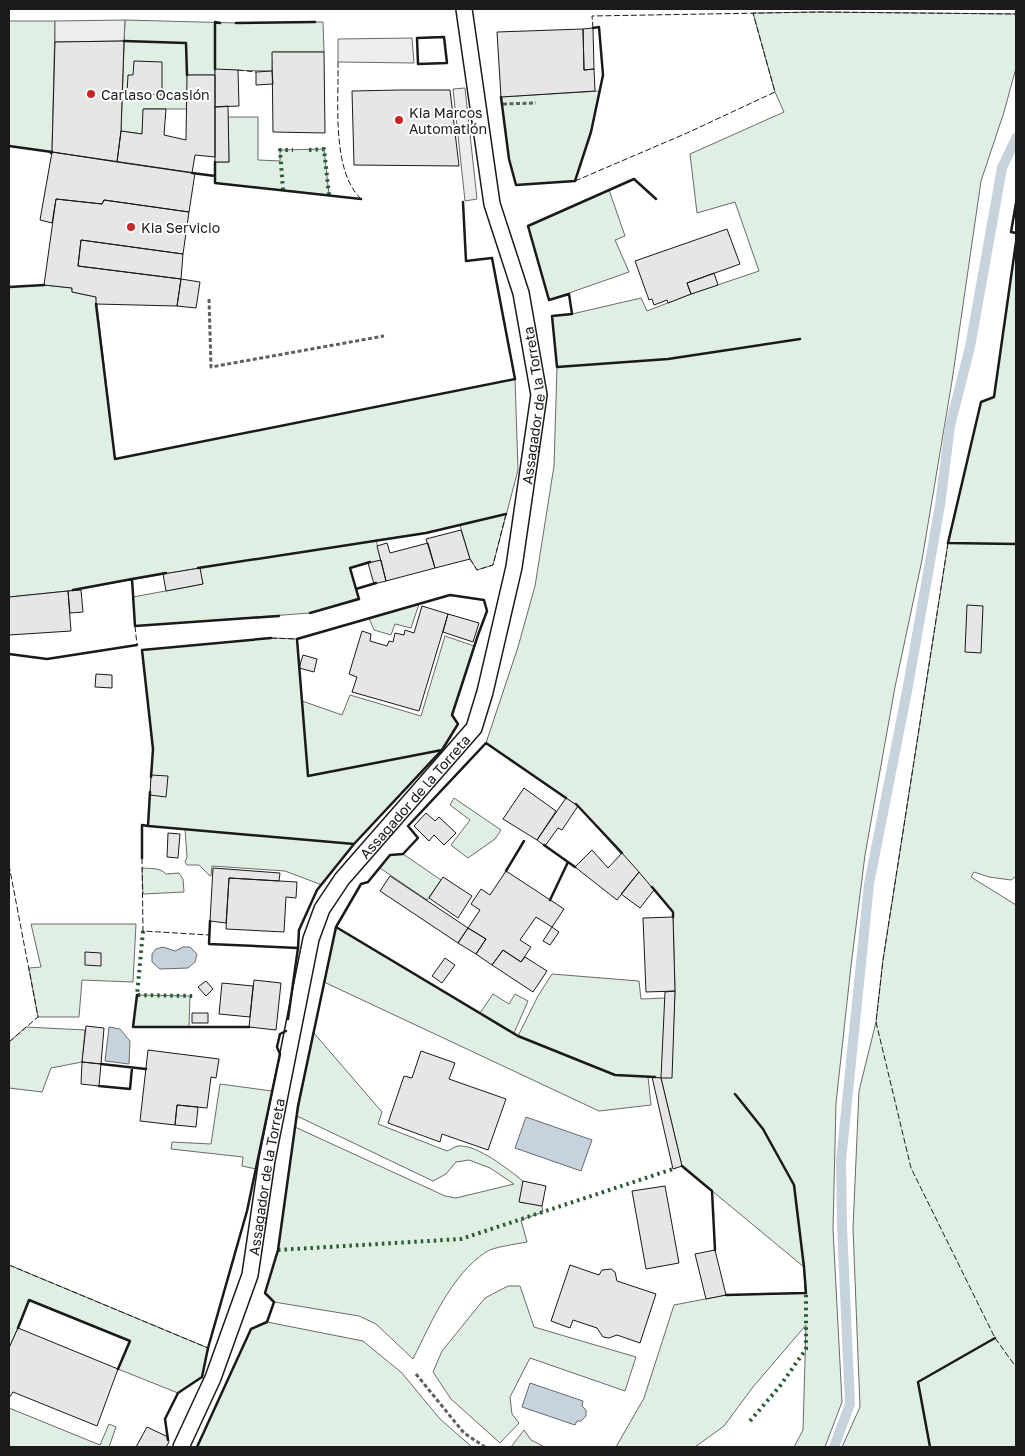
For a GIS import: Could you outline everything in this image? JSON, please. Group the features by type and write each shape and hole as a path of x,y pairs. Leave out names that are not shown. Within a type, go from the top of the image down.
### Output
{"lane":[{"name":"Assagador de la Torreta","path":"181,1447 213,1378 250,1275 267,1160 311,939 322,909 342,879 474,728 485,692 514,567 539,395 521,293 492,204 464,9"}],"path":[{"path":"478,104 536,103"},
{"path":"209,299 211,368 384,336"},
{"path":"416,1374 464,1433 485,1447"}],"green space":[{"path":"753,13 1016,14 1016,68 1004,112 981,181 952,381 922,560 895,687 865,855 851,966 836,1103 833,1229 842,1402 825,1447 794,1447 803,1430 806,1325 753,1387 724,1426 695,1447 616,1447 644,1398 674,1305 726,1295 805,1293 804,1267 682,1166 661,1078 648,1077 651,1105 599,1111 324,982 336,927 480,1013 493,994 509,1004 515,994 528,1001 514,1033 518,1036 538,996 552,974 639,981 641,999 665,998 671,1078 675,991 673,912 578,806 486,743 518,647 535,586 554,466 557,367 552,316 572,314 641,298 647,311 759,271 735,202 697,213 690,154 784,112 775,92"},
{"path":"125,20 236,23 323,22 324,52 273,52 272,71 215,70 215,75 188,75 187,109 144,109 142,134 121,131"},
{"path":"9,21 55,21 52,152 9,146"},
{"path":"600,91 591,132 575,181 516,185 509,159 501,97"},
{"path":"228,117 258,117 258,160 280,161 280,150 324,149 329,195 215,183 215,162 229,162"},
{"path":"609,190 625,236 615,240 629,272 549,300 528,226"},
{"path":"1016,242 1016,876 1011,880 989,877 974,872 971,877 1016,905 1016,1447 842,1447 860,1407 853,1228 859,1091 876,1022 883,960 948,543 981,402 994,397"},
{"path":"44,285 72,288 72,292 96,297 115,459 515,379 518,470 493,565 477,570 470,559 460,525 426,533 376,540 381,560 350,568 359,598 310,613 135,626 133,597 203,584 199,568 68,591 9,597 9,287"},
{"path":"419,604 411,628 395,624 391,635 374,630 369,618"},
{"path":"445,636 474,646 452,715 458,724 442,750 354,844 322,885 285,871 212,866 211,876 199,865 187,865 185,862 187,857 185,829 148,826 153,749 142,650 271,638 297,639 302,701 342,715 350,695 421,716"},
{"path":"454,798 501,830 495,839 468,858 451,845 470,820 450,805"},
{"path":"403,854 441,880 427,900 380,868 390,855"},
{"path":"142,868 158,869 166,874 179,873 183,879 184,892 143,894"},
{"path":"31,924 136,924 133,982 82,980 79,1017 38,1017 29,968 41,967"},
{"path":"137,995 190,996 189,1027 133,1027"},
{"path":"26,1027 85,1030 82,1062 51,1068 42,1092 9,1088 9,1042"},
{"path":"313,1032 382,1112 378,1124 447,1151 458,1146 466,1146 483,1153 523,1181 520,1202 542,1206 543,1212 521,1220 527,1242 489,1250 462,1273 435,1315 413,1359 376,1324 359,1316 274,1302 265,1293 278,1250 295,1127 445,1196 456,1198 514,1184 490,1168 469,1160 456,1162 446,1174 433,1181 297,1116"},
{"path":"220,1084 272,1091 256,1169 242,1166 243,1157 171,1149 172,1142 211,1144"},
{"path":"9,1265 208,1348 202,1377 178,1393 118,1369 129,1341 30,1300 9,1348"},
{"path":"508,1286 520,1286 534,1327 636,1357 625,1391 530,1358 510,1397 512,1414 519,1423 500,1443 451,1399 433,1372 442,1351 485,1298"},
{"path":"267,1322 363,1341 402,1373 440,1419 472,1447 197,1447 251,1329"},
{"path":"9,1408 100,1445 109,1424 116,1427 109,1447 9,1447"},
{"path":"524,1430 531,1440 545,1447 511,1447"}],"shaded area":[{"path":"125,20 124,41 55,42 55,21"},
{"path":"412,38 414,63 338,62 338,39"},
{"path":"465,88 477,199 465,201 453,89"},
{"path":"163,947 175,951 183,947 190,947 197,954 195,962 188,968 160,969 152,962 152,954 156,949"},
{"path":"109,1027 120,1029 130,1041 129,1064 105,1061"},
{"path":"526,1117 592,1140 581,1171 515,1148"},
{"path":"530,1383 583,1401 582,1406 586,1410 586,1416 581,1421 577,1421 575,1425 522,1407"}],"building":[{"path":"593,28 594,69 584,70 583,29"},
{"path":"583,29 584,70 594,69 595,91 501,97 497,32"},
{"path":"124,41 121,131 117,162 52,152 55,42"},
{"path":"272,52 324,52 325,133 273,132"},
{"path":"134,61 162,62 162,95 127,93 128,75 133,75"},
{"path":"215,69 238,70 239,106 215,107"},
{"path":"272,71 273,84 256,85 256,72"},
{"path":"187,75 215,75 215,157 195,155 192,173 117,162 121,131 142,134 143,109 166,109 164,135 186,140"},
{"path":"450,90 459,166 354,165 352,91"},
{"path":"228,106 229,162 215,162 215,107"},
{"path":"52,152 195,173 189,212 104,200 102,204 56,199 52,223 40,220"},
{"path":"56,199 102,204 104,200 189,212 183,254 81,240 78,266 181,279 177,306 96,304 96,297 72,292 72,288 44,285"},
{"path":"727,229 740,264 687,283 691,294 668,303 667,300 654,305 652,299 649,300 635,261"},
{"path":"81,240 183,254 181,279 78,266"},
{"path":"714,273 718,285 691,294 687,283"},
{"path":"181,279 200,282 196,308 177,306"},
{"path":"461,530 470,559 435,568 426,539"},
{"path":"387,543 390,553 428,543 435,568 386,581 377,546"},
{"path":"381,560 386,581 374,584 368,563"},
{"path":"200,568 203,584 166,591 163,574"},
{"path":"81,590 83,612 70,613 68,591"},
{"path":"68,591 71,631 9,635 9,597"},
{"path":"967,605 983,606 981,653 965,652"},
{"path":"422,606 448,614 419,711 352,692 357,677 349,674 362,631 371,634 370,641 387,646 389,641 393,642 395,633 404,635 405,630 414,633"},
{"path":"448,614 479,623 473,642 443,632"},
{"path":"303,655 317,659 314,672 299,668"},
{"path":"96,674 112,675 112,688 95,687"},
{"path":"151,775 168,776 166,797 150,795"},
{"path":"524,788 556,811 537,840 503,819"},
{"path":"566,798 578,806 562,830 558,828 545,846 537,840"},
{"path":"426,813 435,821 439,817 456,833 444,845 434,835 429,841 414,826"},
{"path":"168,833 180,834 178,858 167,857"},
{"path":"592,850 608,868 622,853 639,872 617,900 575,867"},
{"path":"213,868 280,873 279,881 229,878 226,923 210,921"},
{"path":"506,871 564,909 552,927 536,917 520,940 531,947 521,962 503,950 492,965 476,954 486,939 468,928 480,910 471,904 481,889 490,895"},
{"path":"639,872 654,890 640,908 621,894"},
{"path":"390,876 468,928 458,943 380,891"},
{"path":"443,877 472,896 458,918 429,898"},
{"path":"229,878 297,882 296,898 286,897 284,932 226,929"},
{"path":"673,917 675,991 646,992 643,918"},
{"path":"552,927 559,932 550,945 543,941"},
{"path":"468,928 486,939 476,954 458,943"},
{"path":"503,950 521,962 525,957 547,971 533,992 492,965"},
{"path":"85,952 101,953 101,966 85,965"},
{"path":"445,958 455,965 442,983 432,976"},
{"path":"254,980 281,983 276,1030 249,1027"},
{"path":"206,981 213,989 206,996 198,987"},
{"path":"222,983 253,986 250,1017 219,1014"},
{"path":"675,991 672,1078 661,1078 665,992"},
{"path":"192,1013 208,1013 208,1023 192,1023"},
{"path":"86,1026 104,1028 101,1064 82,1062"},
{"path":"148,1050 219,1059 216,1078 211,1077 207,1108 177,1105 175,1125 140,1121"},
{"path":"421,1051 455,1063 449,1079 506,1099 488,1150 442,1134 440,1142 388,1123 404,1076 412,1078"},
{"path":"82,1062 101,1064 99,1086 81,1084"},
{"path":"652,1077 661,1078 682,1166 673,1169"},
{"path":"177,1105 198,1107 196,1127 175,1125"},
{"path":"523,1181 546,1186 542,1206 519,1202"},
{"path":"665,1186 679,1263 646,1269 632,1191"},
{"path":"715,1250 726,1295 706,1299 695,1254"},
{"path":"570,1265 599,1275 602,1270 611,1269 615,1272 617,1281 656,1294 640,1343 617,1335 609,1338 603,1337 597,1328 573,1320 570,1328 551,1321"},
{"path":"18,1328 118,1369 97,1426 13,1392 9,1398 9,1348"},
{"path":"147,1427 168,1437 169,1442 166,1447 136,1447"}],"waterway":[{"path":"834,1447 850,1404 841,1161 869,884 908,686 940,505 950,426 970,347 1002,168 1016,138"}],"hedge":[{"path":"309,150 324,149 329,195"},
{"path":"283,190 280,150 293,150"},
{"path":"143,931 137,995 193,996"},
{"path":"278,1250 461,1239 676,1168"},
{"path":"750,1421 780,1386 806,1349 806,1293"}],"fence":[{"path":"593,28 592,16 820,12 1016,14"},
{"path":"575,181 687,133 775,92 753,13"},
{"path":"338,62 338,115 341,153 351,186 361,199"},
{"path":"238,70 256,72"},
{"path":"470,559 477,570 493,565 506,514"},
{"path":"948,543 883,960 876,1022 911,1168 995,1338 1016,1367"},
{"path":"135,626 137,645"},
{"path":"271,638 297,639"},
{"path":"142,858 143,931 209,935"},
{"path":"9,865 38,1017 9,1042"},
{"path":"9,1265 208,1348"}],"wall":[{"path":"215,69 215,22 220,23"},
{"path":"236,23 315,22"},
{"path":"501,97 509,159 516,185 575,181 591,132 603,75 599,27 593,28"},
{"path":"444,37 447,63 418,64 417,38 444,37"},
{"path":"124,41 186,43 187,75"},
{"path":"9,146 51,153"},
{"path":"215,162 215,183 361,199"},
{"path":"192,173 215,176"},
{"path":"656,199 634,179 528,226 549,300 569,294 572,314 552,316 557,367 668,359 800,339"},
{"path":"96,304 115,459 515,379 492,258 466,261 463,202"},
{"path":"1016,203 1011,232 1016,233"},
{"path":"1016,242 994,397 981,402 948,543 1016,544"},
{"path":"9,287 44,285"},
{"path":"198,568 426,533 506,514"},
{"path":"370,562 350,568 356,589 376,583"},
{"path":"132,579 166,573"},
{"path":"73,590 132,579 135,626 279,616"},
{"path":"310,613 359,599 356,589"},
{"path":"450,595 484,600 487,611 452,715 458,724 442,750 308,776 297,639 450,595"},
{"path":"151,777 153,749 142,650 271,638"},
{"path":"9,654 47,659 137,645"},
{"path":"566,798 486,743 408,826 418,838 403,854 390,855 368,882 361,884 336,927 518,1036 615,1075 655,1077"},
{"path":"354,844 441,751"},
{"path":"142,858 142,825 148,826 150,792"},
{"path":"576,804 622,853"},
{"path":"148,826 354,844 317,890 299,930 298,948 209,944 210,921"},
{"path":"506,871 524,841"},
{"path":"544,845 575,867"},
{"path":"550,900 568,862"},
{"path":"652,887 673,912 673,917"},
{"path":"197,1447 251,1329 267,1322 274,1302 265,1293 278,1250 298,1106 336,927"},
{"path":"288,1019 298,948"},
{"path":"137,995 133,1027 249,1027"},
{"path":"168,1440 165,1419 178,1393 202,1377 208,1348 247,1211 280,1054 277,1047 280,1034 286,1031"},
{"path":"101,1064 146,1069"},
{"path":"99,1086 130,1089 132,1068"},
{"path":"726,1295 806,1293 794,1185 763,1129 735,1094"},
{"path":"682,1166 712,1191 715,1250"},
{"path":"18,1328 29,1300 130,1341 118,1369"},
{"path":"930,1447 918,1382 995,1338"}],"place":[{"name":"Carlaso Ocasión","path":"91,94"},
{"name":"Kia Marcos Automatión","path":"399,120"},
{"name":"Kia Servicio","path":"131,227"}]}
